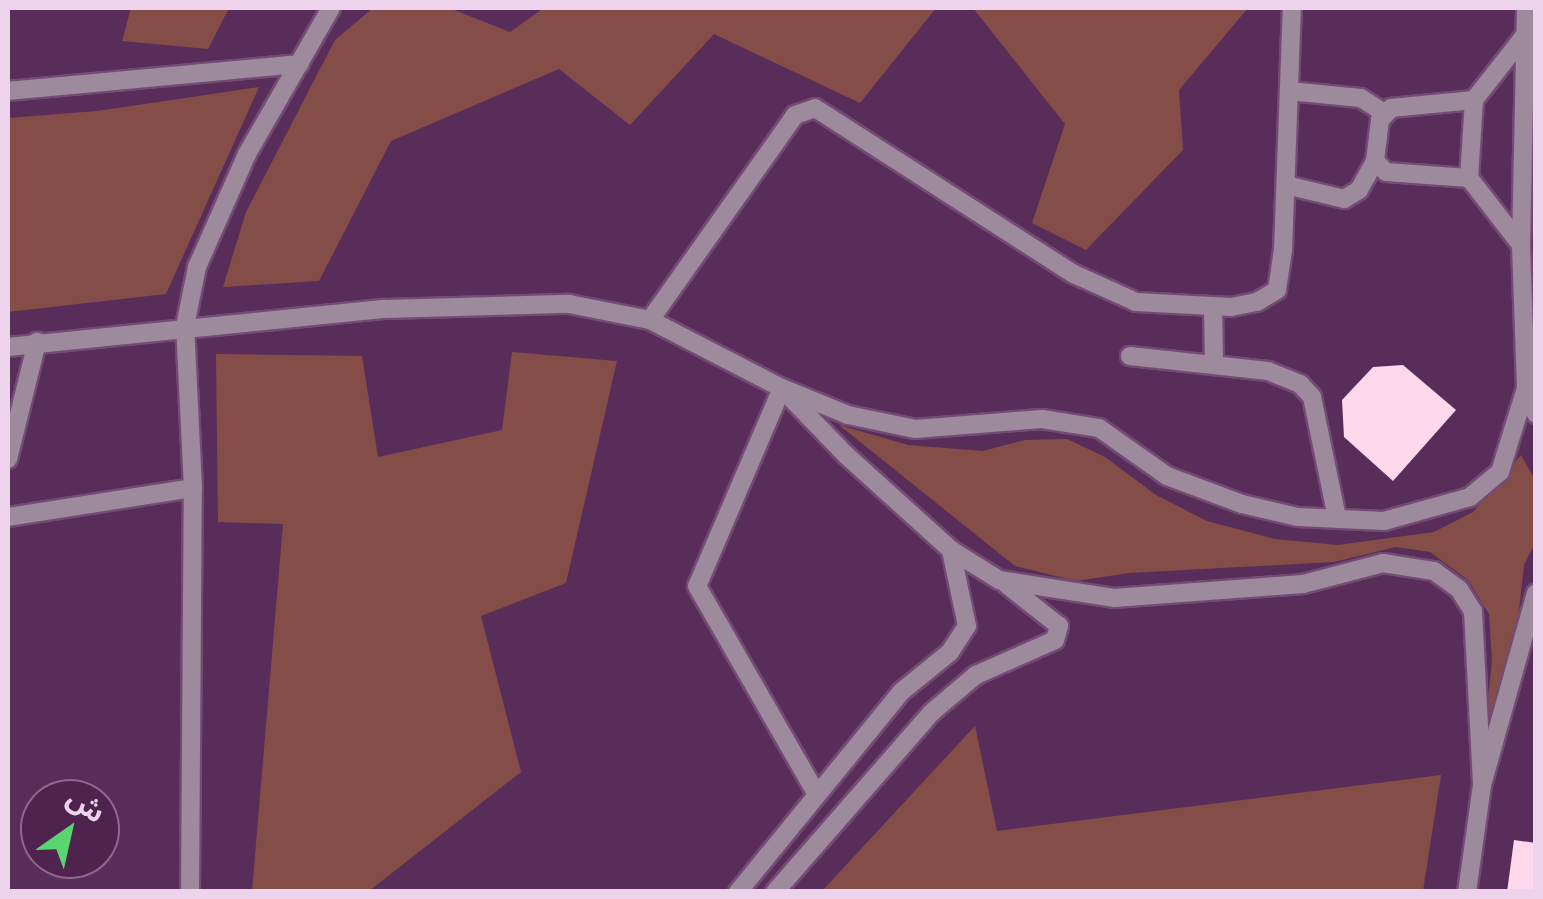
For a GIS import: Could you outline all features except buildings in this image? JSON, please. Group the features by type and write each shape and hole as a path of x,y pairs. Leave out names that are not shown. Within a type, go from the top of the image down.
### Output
{"street":[{"path":"190,892 194,488 186,326 204,250 247,154 331,8"},
{"path":"650,320 795,115 815,108 1074,274 1136,302 1212,306 1257,302 1277,290 1286,185 1292,8"},
{"path":"1526,8 1521,245 1526,388 1536,414"},
{"path":"1521,245 1468,178 1474,100 1525,34"},
{"path":"8,91 300,64"},
{"path":"1289,91 1361,98 1384,112 1474,100"},
{"path":"1286,185 1344,199 1359,190 1374,161 1384,112"},
{"path":"1374,161 1386,172 1468,178"},
{"path":"8,347 186,326 385,309 569,304 650,320 782,388 848,416 914,430 1042,419 1099,428 1166,476 1242,504 1298,517 1384,521 1470,497 1500,472 1526,388"},
{"path":"1212,306 1214,365"},
{"path":"8,459 37,342"},
{"path":"1130,356 1268,371 1300,384 1312,397 1337,518"},
{"path":"776,892 931,713 976,675 1055,640 1058,626 1000,580 951,550 846,455 782,388"},
{"path":"782,388 697,586 815,791"},
{"path":"8,517 194,488"},
{"path":"738,892 815,791 901,692 950,652 967,626 951,550"},
{"path":"1000,580 1114,598 1303,584 1384,563 1434,571 1458,589 1473,611 1482,785"},
{"path":"1467,892 1482,785 1514,683 1536,592"}],"shaded area":[{"path":"131,8 229,8 208,49 122,41"},
{"path":"373,8 449,8 510,32 544,8 936,8 860,103 714,34 630,125 559,69 391,141 319,281 223,287 246,212 335,40"},
{"path":"973,8 1248,8 1179,90 1183,150 1086,250 1032,223 1065,124"},
{"path":"259,87 166,294 8,312 8,118 97,111"},
{"path":"512,352 617,361 566,583 481,616 521,772 369,891 252,891 283,524 218,522 216,354 362,356 378,457 502,430"},
{"path":"839,425 908,445 983,451 1025,440 1067,439 1105,457 1156,495 1207,521 1275,539 1338,545 1434,532 1473,512 1521,455 1535,480 1536,541 1524,565 1512,672 1485,730 1492,661 1489,614 1468,580 1430,552 1396,547 1334,562 1129,573 1076,581 1015,566"},
{"path":"975,726 997,831 1441,775 1423,891 822,891"}]}
